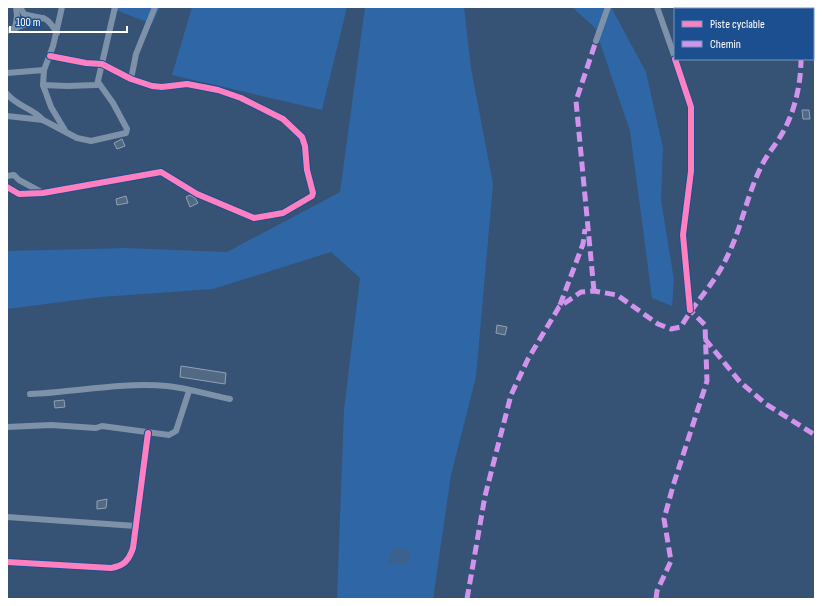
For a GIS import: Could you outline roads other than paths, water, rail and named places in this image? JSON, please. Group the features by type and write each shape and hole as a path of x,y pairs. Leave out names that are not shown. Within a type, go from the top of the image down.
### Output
{"street":[{"path":"15,29 17,16 16,7"},
{"path":"20,7 24,14 45,18 50,22 56,33"},
{"path":"62,7 50,56 44,70 43,85 51,107 66,132"},
{"path":"43,85 96,86 115,7"},
{"path":"131,79 136,54 156,7"},
{"path":"596,41 608,7"},
{"path":"657,7 674,56"},
{"path":"7,30 15,29 45,18"},
{"path":"7,187 19,194 43,193 161,172 197,194 254,218 283,213 312,196 313,189 306,170 305,146 302,137 282,119 241,98 218,90 187,84 162,87 152,86 131,79 102,64 86,63 50,56"},
{"path":"675,60 691,106 691,171 683,235 690,310"},
{"path":"7,73 44,70"},
{"path":"7,116 43,120 77,138 91,141 127,131 116,108 98,82"},
{"path":"7,94 16,104 38,113 43,120"},
{"path":"7,176 14,175 19,180 43,193"},
{"path":"30,394 130,385 168,386 230,400"},
{"path":"7,427 51,425 96,428 102,426 169,435 176,431 189,391"},
{"path":"7,562 118,567 129,560 133,548 146,461 148,433"},
{"path":"7,517 136,526"}]}
